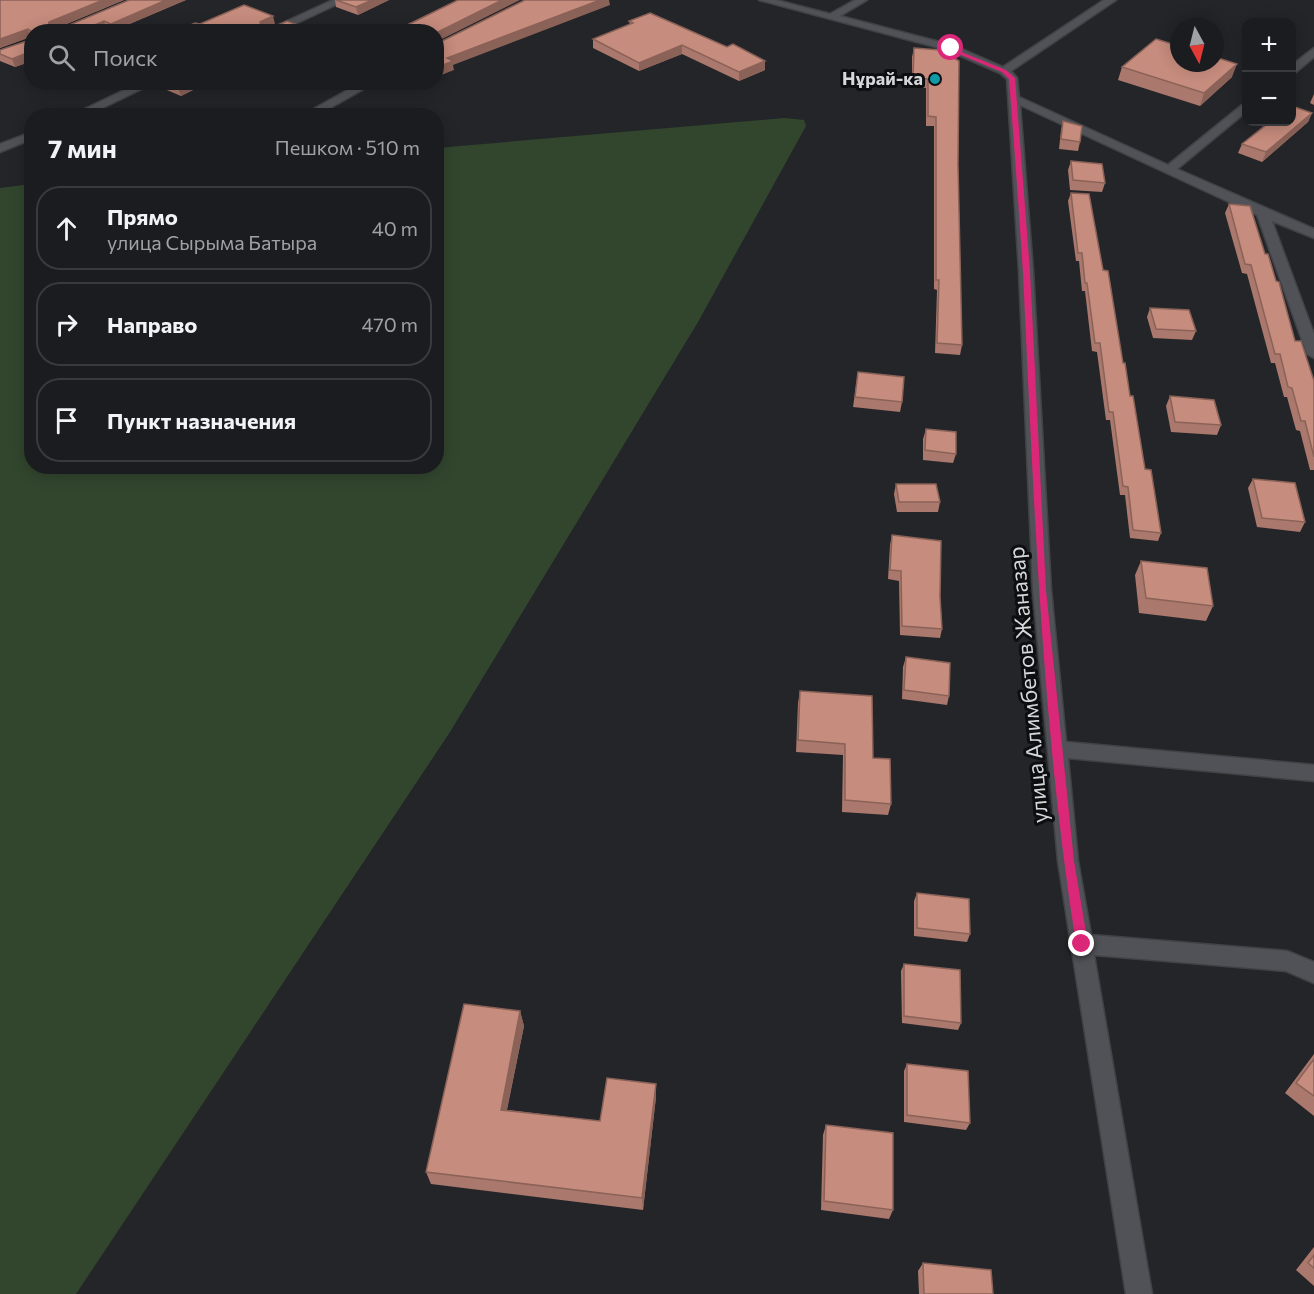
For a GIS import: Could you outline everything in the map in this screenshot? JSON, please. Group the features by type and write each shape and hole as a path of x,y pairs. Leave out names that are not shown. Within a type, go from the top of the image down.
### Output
{"street":[{"path":"286,24 340,0"},
{"path":"764,0 951,48 1004,71 1111,0"},
{"path":"832,17 862,0"},
{"path":"1296,67 1314,51"},
{"name":"улица Алимбетов Жаназар","path":"1004,71 1012,78 1026,271 1042,590 1068,861 1138,1294"},
{"path":"93,108 133,90"},
{"path":"321,108 356,90"},
{"path":"1013,98 1263,213 1314,234"},
{"path":"1169,170 1242,109"},
{"path":"0,148 24,138"},
{"path":"1263,213 1314,354"},
{"path":"1057,749 1314,773"},
{"path":"1082,944 1287,961 1314,973"}],"green space":[{"path":"784,118 804,120 806,126 698,322 450,732 76,1294 0,1294 0,188 24,185 24,474 444,474 444,147"}],"building":[{"path":"0,0 103,0 48,24 24,24 24,30 0,39"},
{"path":"129,0 166,0 111,24 104,21 97,24 72,24"},
{"path":"336,0 372,0 356,7"},
{"path":"458,0 502,0 444,29 444,24 409,24"},
{"path":"525,0 600,0 447,58 453,61 444,65 444,40"},
{"path":"244,5 273,16 260,22 260,24 200,24"},
{"path":"650,13 727,47 733,44 765,61 739,72 682,45 639,63 593,39 633,23 629,21"},
{"path":"1156,39 1170,43 1170,72 1224,72 1224,60 1237,64 1204,93 1122,67"},
{"path":"24,42 24,54 12,59 0,54 0,50"},
{"path":"914,48 940,50 959,61 958,165 962,345 937,343 939,280 936,280 936,117 928,116 928,79 913,78"},
{"path":"1296,107 1312,113 1266,152 1242,144 1265,126 1296,126"},
{"path":"1063,121 1082,126 1080,142 1061,139"},
{"path":"1071,161 1102,164 1105,183 1073,180"},
{"path":"1071,193 1089,194 1103,270 1108,271 1123,363 1125,363 1130,396 1133,396 1145,469 1151,470 1161,533 1133,530 1128,487 1123,486 1113,412 1109,412 1100,343 1095,343 1082,253 1078,253"},
{"path":"1229,204 1250,206 1265,254 1268,254 1276,281 1279,282 1295,341 1301,341 1314,381 1314,457 1305,421 1301,421 1292,388 1288,387 1280,354 1275,354 1251,265 1245,264"},
{"path":"1150,308 1189,310 1196,331 1156,329"},
{"path":"858,372 904,377 902,402 855,397"},
{"path":"1170,396 1214,400 1221,425 1175,422"},
{"path":"926,429 956,432 956,454 925,450"},
{"path":"1253,479 1295,483 1305,522 1262,518"},
{"path":"896,484 936,484 940,502 899,502"},
{"path":"892,535 941,541 942,629 902,626 901,571 890,570"},
{"path":"1141,561 1207,568 1213,606 1146,598"},
{"path":"906,657 950,663 949,696 904,690"},
{"path":"800,691 872,696 873,758 890,759 891,804 845,800 845,744 798,740"},
{"path":"917,893 969,899 970,934 917,928"},
{"path":"904,964 960,970 961,1023 904,1016"},
{"path":"464,1004 520,1011 501,1110 600,1121 607,1078 656,1084 642,1198 426,1172"},
{"path":"1314,1059 1314,1096 1296,1083"},
{"path":"907,1064 968,1071 970,1123 907,1115"},
{"path":"826,1125 893,1133 893,1210 824,1201"},
{"path":"1314,1255 1314,1268 1308,1263"},
{"path":"923,1263 991,1270 993,1294 924,1294"}],"place":[{"name":"Нұрай-ка","path":"935,79"}],"route":[{"path":"951,48 1004,71 1012,78 1026,271 1042,590 1068,861 1082,944"}]}
